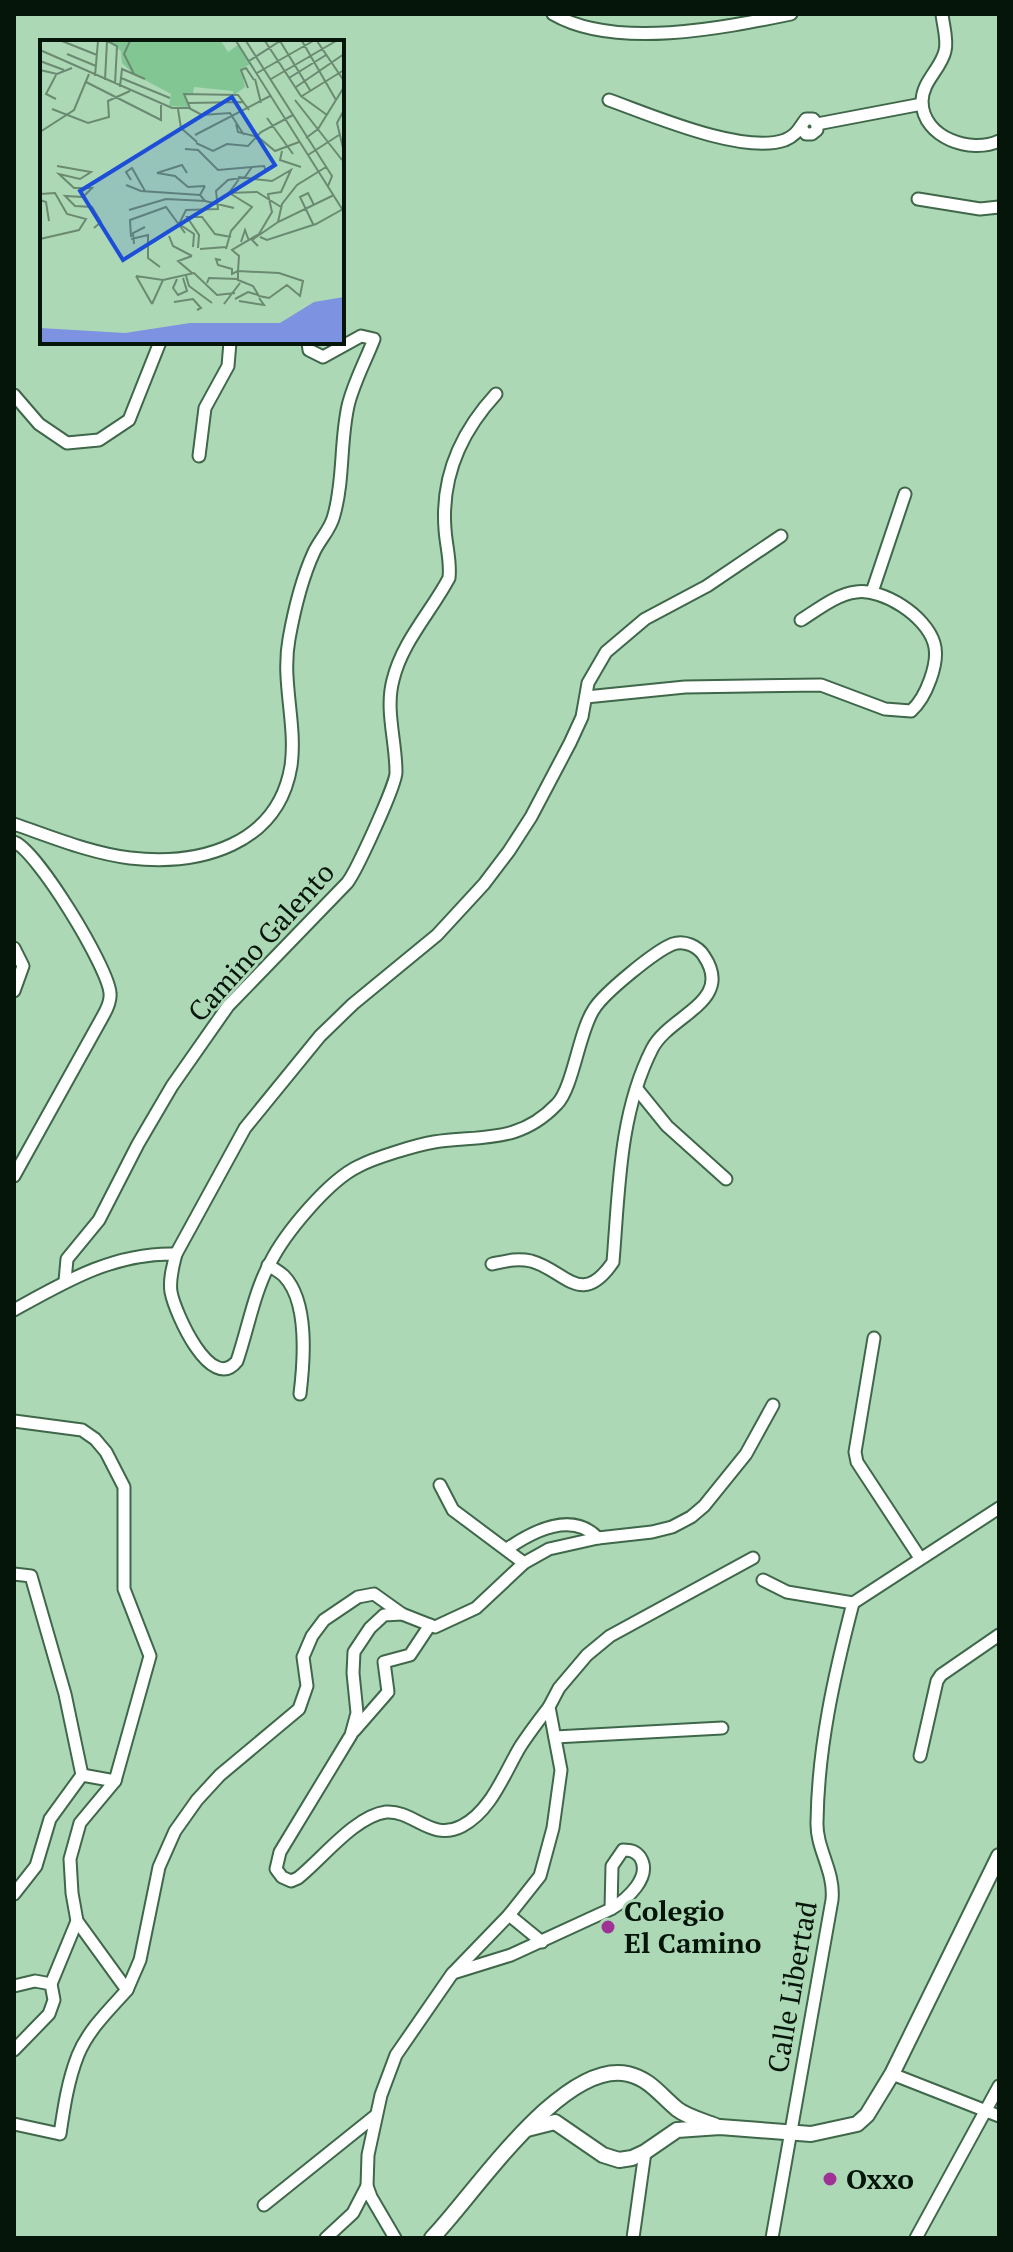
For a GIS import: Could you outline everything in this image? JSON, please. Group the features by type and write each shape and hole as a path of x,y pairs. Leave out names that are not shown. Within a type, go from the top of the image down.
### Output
{"street":[{"path":"553,14 578,27 666,33 698,31 791,14"},
{"path":"942,14 945,51 925,87 922,104 936,129 959,144 990,145 999,141"},
{"path":"609,100 724,139 774,143 802,129 806,134 812,134 817,130 817,124 922,104"},
{"path":"918,199 980,209 999,207"},
{"path":"14,824 70,844 130,858 173,860 233,845 252,834 277,807 290,768 293,739 287,657 289,639 310,562 333,519 348,404 374,339 361,336 323,357 309,350 308,344"},
{"path":"14,395 39,424 67,443 99,440 129,420 159,344"},
{"path":"199,456 205,408 228,366 230,344"},
{"name":"Camino Galento","path":"65,1281 67,1259 99,1220 172,1086 228,1006 347,883 361,862 379,813 396,781 390,696 396,669 401,654 449,578 451,564 445,516 449,471 460,443 481,410 496,394"},
{"path":"872,592 905,494"},
{"path":"492,1264 514,1259 533,1262 558,1277 581,1285 593,1282 613,1262 622,1149 646,1061 656,1040 686,1013 705,1001 712,989 712,971 703,953 690,944 674,944 642,965 618,982 593,1009 560,1101 542,1118 517,1133 431,1142 358,1166 305,1212 268,1265 237,1361 232,1368 225,1370 203,1357 189,1335 171,1291 176,1254 245,1128 320,1036 353,1004 437,935 484,884 509,851 564,755 582,717 592,672 606,652 645,619 707,586 781,536"},
{"path":"586,697 685,687 821,685 885,709 911,711 918,705 935,658 935,645 929,631 916,617 872,592 847,594 801,620"},
{"path":"14,1176 36,1133 66,1086 110,1000 104,969 81,930 29,852 14,840 33,831"},
{"path":"14,948 23,966 14,991"},
{"path":"637,1089 667,1126 726,1179"},
{"path":"14,1310 65,1281 104,1265 130,1258 176,1254"},
{"path":"268,1265 284,1276 295,1294 304,1356 300,1394"},
{"path":"874,1338 855,1452 857,1462 920,1558"},
{"path":"14,2124 60,2134 67,2092 79,2052 127,1990 140,1960 159,1867 175,1831 220,1775 299,1709 307,1686 303,1657 324,1620 358,1597 374,1594 402,1614 435,1627 476,1608 524,1563 560,1545 672,1527 704,1506 746,1454 773,1405"},
{"path":"14,1421 82,1430 106,1452 124,1487 124,1589 150,1656 115,1781 80,1823 70,1859 77,1921 127,1990"},
{"path":"440,1485 453,1510 524,1563"},
{"path":"763,1580 787,1592 853,1603 999,1508"},
{"path":"507,1549 537,1530 574,1525 589,1529 598,1538"},
{"path":"430,1625 410,1655 384,1662 388,1692 351,1735 280,1852 276,1869 282,1877 291,1881 298,1878 357,1825 384,1812 408,1818 424,1827 447,1831 464,1826 491,1800 522,1745 568,1675 610,1636 753,1558"},
{"path":"14,1574 31,1576 65,1694 82,1775 50,1819 36,1866 14,1894"},
{"name":"Calle Libertad","path":"772,2238 832,1900 832,1874 817,1826 817,1813 827,1715 853,1603"},
{"path":"351,1735 357,1713 354,1652 370,1628 384,1615 402,1614"},
{"path":"920,1756 937,1681 941,1675 999,1635"},
{"path":"395,2238 367,2186 375,2116 385,2080 396,2055 452,1974 509,1915 540,1876 553,1828 561,1770 549,1707"},
{"path":"555,1737 722,1728"},
{"path":"82,1775 115,1781"},
{"path":"452,1974 511,1955 611,1909 631,1894 642,1874 643,1864 638,1853 623,1850 612,1866 611,1909"},
{"path":"527,2129 555,2122 603,2155 619,2160 645,2152 677,2130 720,2127 811,2134 857,2124 867,2115 892,2074 999,1856"},
{"path":"509,1915 542,1942"},
{"path":"14,2050 49,2014 54,2000 51,1984 77,1921"},
{"path":"14,1986 35,1981 51,1984"},
{"path":"432,2238 506,2149 546,2109 595,2077 624,2073 641,2078 683,2113 720,2127"},
{"path":"892,2074 999,2116"},
{"path":"916,2238 999,2086"},
{"path":"264,2205 375,2116"},
{"path":"633,2238 645,2152"},
{"path":"326,2238 353,2213 367,2186"}],"place":[{"name":"Colegio El Camino","path":"608,1927"},
{"name":"Oxxo","path":"830,2179"}]}
